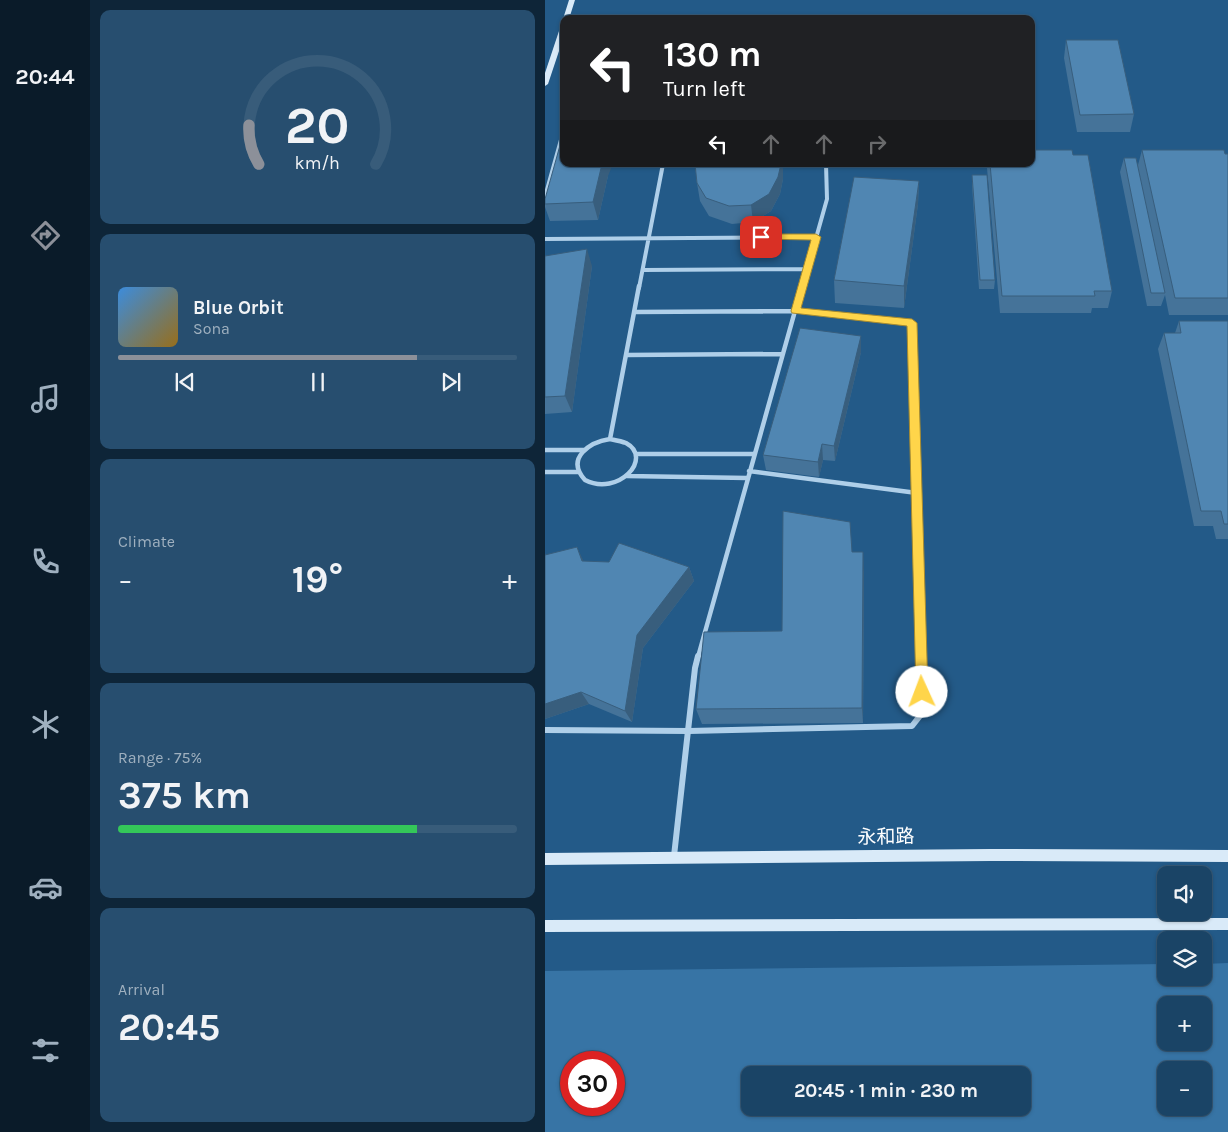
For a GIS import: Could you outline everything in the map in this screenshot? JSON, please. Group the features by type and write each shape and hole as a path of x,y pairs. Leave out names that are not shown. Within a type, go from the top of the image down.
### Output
{"main road":[{"path":"567,15 572,0"},
{"path":"545,84 560,37"},
{"name":"永和路","path":"545,859 990,854 1228,856"},
{"path":"545,926 1228,924"}],"street":[{"path":"545,196 560,144"},
{"path":"609,439 662,167"},
{"path":"674,858 695,668 753,454 827,199 826,167"},
{"path":"545,239 816,237"},
{"path":"643,270 807,269"},
{"path":"545,730 689,732 912,726 923,712 912,323 796,311 634,312"},
{"path":"626,355 783,354"},
{"path":"609,439 627,442 636,454 636,462 627,476 619,482 599,485 590,483 578,472 577,464 584,450 600,440 609,439"},
{"path":"545,450 584,450"},
{"path":"636,454 753,454"},
{"path":"749,471 917,493"},
{"path":"545,472 578,472"},
{"path":"627,476 747,478"}],"shaded area":[{"path":"1228,963 1228,1132 545,1132 545,971 1157,964 1157,986 1212,986 1212,964"}],"building":[{"path":"1066,40 1118,40 1134,114 1080,115"},
{"path":"560,145 560,167 601,167 593,202 545,204"},
{"path":"1035,150 1072,150 1073,155 1088,155 1112,291 1094,291 1095,296 1002,296 990,167 1035,167"},
{"path":"1142,150 1224,150 1225,154 1228,154 1228,298 1175,298"},
{"path":"1124,158 1136,158 1165,293 1151,293"},
{"path":"695,167 780,167 778,177 769,194 751,205 729,206 706,198 697,183"},
{"path":"972,175 987,175 995,280 980,280"},
{"path":"854,177 919,181 904,286 834,280"},
{"path":"587,249 565,396 545,397 545,256"},
{"path":"1179,321 1228,321 1228,524 1224,524 1221,511 1201,511 1164,333 1181,333"},
{"path":"800,328 861,336 834,446 822,444 818,462 763,455"},
{"path":"783,511 850,522 852,552 863,552 862,708 696,709 704,632 782,631"},
{"path":"619,543 689,567 637,635 625,711 581,692 545,704 545,555 577,547 582,561 609,562"}],"route":[{"path":"761,237 816,237 796,311 912,323 922,692"}]}
